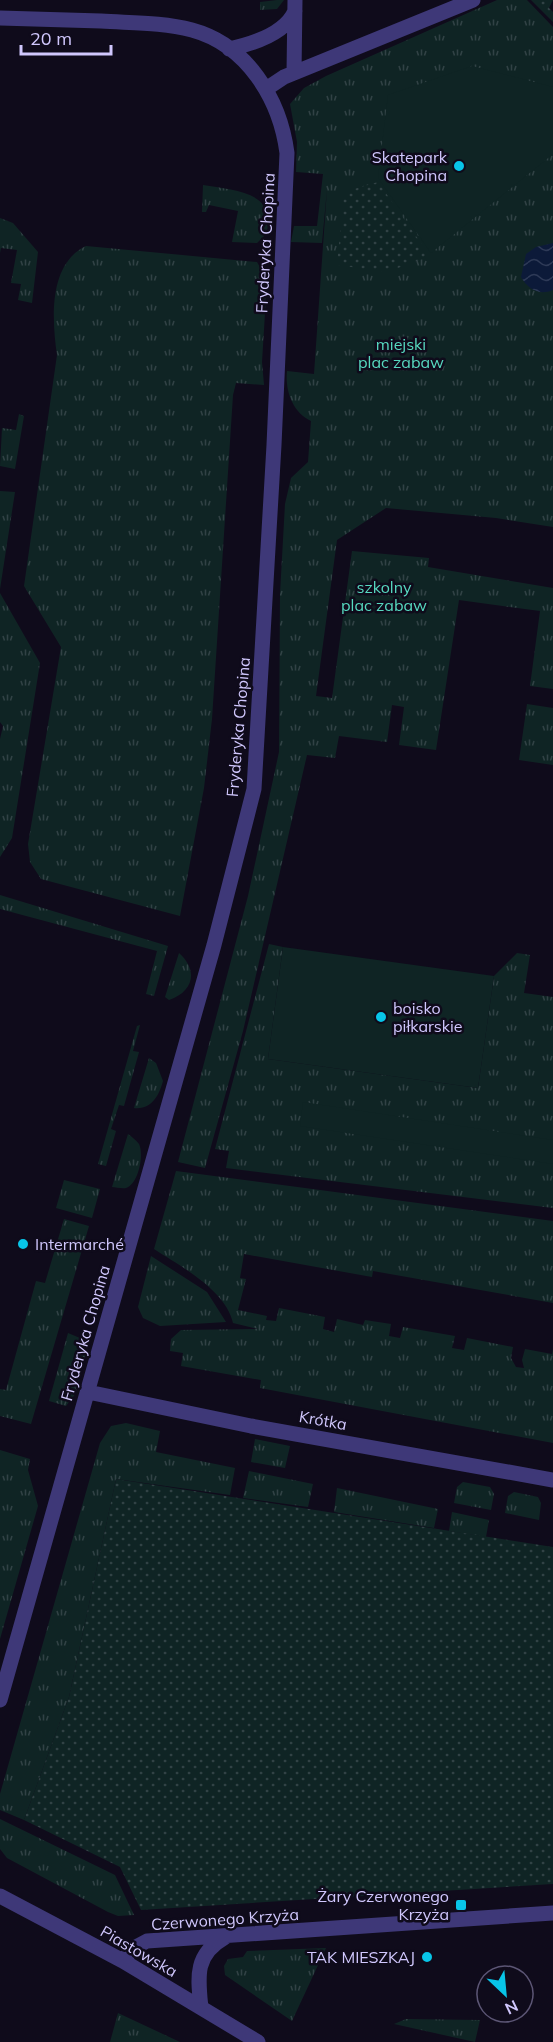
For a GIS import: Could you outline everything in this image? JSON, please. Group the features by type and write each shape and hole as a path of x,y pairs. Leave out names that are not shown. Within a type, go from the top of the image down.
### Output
{"street":[{"path":"266,89 294,73 473,0"},
{"path":"294,73 295,5"},
{"path":"229,48 271,34 286,24 295,5"},
{"name":"Fryderyka Chopina","path":"0,18 154,23 192,30 229,48 247,64 266,89 281,120 287,153 274,456 254,789 214,945 0,1700"},
{"name":"Krótka","path":"88,1392 251,1426 553,1480"},
{"name":"Piastowska","path":"0,1896 123,1961 258,2042"},
{"name":"Czerwonego Krzyża","path":"123,1961 132,1949 147,1941 553,1913"},
{"path":"201,2008 199,1987 202,1959 207,1950 227,1937"}],"green space":[{"path":"284,0 277,9 260,10 260,2"},
{"path":"497,0 527,0 553,27 553,527 496,518 386,508 337,540 316,696 332,698 352,551 429,558 428,567 553,588 553,689 530,686 540,611 459,600 436,750 399,745 404,707 392,705 387,742 339,736 335,758 307,755 243,1031 205,1168 178,1162 248,896 279,752 280,594 285,504 291,478 308,462 311,421 299,412 291,400 287,386 287,371 314,374 327,189 322,243 291,242 294,226 317,226 323,174 296,172 297,142 290,104 304,88 326,76"},
{"path":"531,0 553,0 549,8 553,12 553,22"},
{"name":"Skatepark Chopina","path":"472,66 553,87 553,154 431,253 378,178 388,95"},
{"path":"378,182 430,256 387,272 337,265 344,192"},
{"path":"203,185 239,191 259,201 266,209 268,220 266,234 257,243 232,242 238,211 209,205 206,212 202,212"},
{"path":"0,218 13,223 38,252 32,303 18,300 21,284 11,283 17,250 1,248 0,253"},
{"path":"86,246 257,262 267,280 262,362 264,385 236,383 233,395 212,719 204,788 180,916 41,879 30,862 28,844 61,647 24,586 57,355 54,326 55,294 65,266 74,254"},
{"path":"19,414 24,416 15,469 0,466 2,428 16,430"},
{"path":"0,491 15,492 0,589"},
{"path":"0,593 40,663 12,838 0,857 0,739 3,726 0,722"},
{"path":"527,704 553,708 553,765 519,760"},
{"path":"0,895 168,946 154,996 146,994 157,951 0,909"},
{"path":"269,944 283,947 268,1059 478,1088 494,976 517,953 530,955 524,993 553,997 553,1208 226,1168 229,1151 215,1149"},
{"name":"boisko piłkarskie","path":"283,947 494,976 478,1088 268,1059"},
{"path":"179,953 189,967 190,980 184,992 169,1000 165,997"},
{"path":"140,1025 133,1051 139,1052 124,1106 119,1105 111,1129 116,1131 106,1166 98,1164 137,1026"},
{"path":"149,1058 156,1063 163,1081 157,1096 150,1104 146,1107 134,1108"},
{"path":"303,1102 553,1140 553,1164 300,1126"},
{"path":"128,1134 139,1144 141,1155 137,1175 126,1188 112,1187"},
{"path":"176,1171 553,1221 553,1303 373,1271 372,1277 244,1254 240,1278 246,1279 238,1310 267,1316 266,1320 276,1321 279,1308 325,1317 323,1329 334,1332 337,1319 363,1325 365,1320 391,1324 389,1336 400,1338 403,1327 455,1336 452,1348 464,1350 467,1338 513,1347 511,1358 516,1367 524,1368 522,1360 525,1349 552,1354 553,1349 553,1443 260,1388 261,1380 181,1366 183,1353 170,1351 171,1339 181,1330 258,1329 233,1323 229,1311 212,1290 189,1271 154,1249"},
{"path":"64,1180 100,1189 92,1218 56,1208"},
{"path":"64,1219 89,1226 31,1424 0,1416 0,1389 6,1390 36,1281 45,1283"},
{"path":"151,1256 207,1292 226,1322 160,1326 143,1318 138,1307"},
{"path":"68,1333 87,1341 88,1347 76,1393 66,1406 49,1401"},
{"path":"126,1423 160,1431 156,1452 235,1468 230,1495 116,1479 69,1697 24,1820 0,1810 0,1794 100,1443 111,1426"},
{"path":"255,1439 290,1446 285,1468 251,1462"},
{"path":"0,1450 30,1459 28,1470 38,1506 0,1639"},
{"path":"249,1471 313,1484 308,1507 243,1498"},
{"path":"116,1479 553,1547 553,1884 141,1910 120,1867 24,1820 69,1697"},
{"path":"463,1482 490,1487 494,1494 491,1510 454,1503 457,1487"},
{"path":"337,1488 438,1509 434,1528 334,1512"},
{"path":"514,1492 538,1497 541,1503 539,1520 505,1513 508,1496"},
{"path":"452,1512 489,1520 486,1537 449,1531"},
{"path":"0,1819 115,1875 134,1915 118,1916 108,1912 7,1858 0,1849"},
{"path":"326,1948 292,2021 225,1975 224,1966 228,1959 243,1957 247,1951"},
{"path":"118,2013 180,2042 110,2042"},
{"path":"406,2019 475,2020 475,2024 479,2024 475,2042 394,2024"}],"water":[{"path":"553,243 553,290 539,292 527,285 521,277 526,254 536,247"}],"place":[{"name":"Skatepark Chopina","path":"459,166"},
{"name":"boisko piłkarskie","path":"381,1017"},
{"name":"Intermarché","path":"23,1244"},
{"name":"Żary Czerwonego Krzyża","path":"461,1905"},
{"name":"TAK MIESZKAJ","path":"427,1957"}],"park label":[{"name":"miejski plac zabaw","path":"401,353"},
{"name":"szkolny plac zabaw","path":"384,596"}]}
